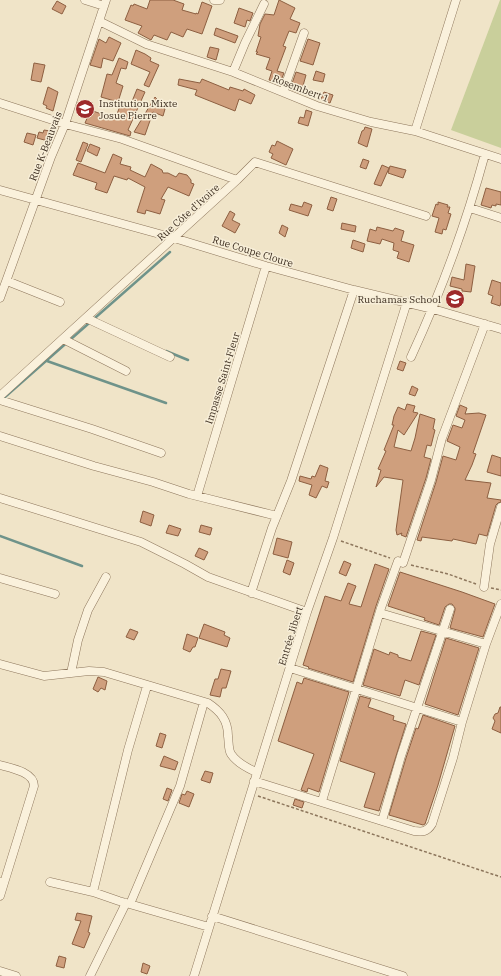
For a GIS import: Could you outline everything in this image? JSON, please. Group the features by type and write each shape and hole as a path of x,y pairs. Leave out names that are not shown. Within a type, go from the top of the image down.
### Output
{"street":[{"path":"85,0 105,3"},
{"path":"214,0 220,0"},
{"path":"415,131 456,0"},
{"name":"Rue K-Beauvais","path":"1,292 7,280 50,157 65,124 105,3"},
{"path":"233,72 264,4"},
{"name":"Rosembert 1","path":"99,21 146,44 233,72 317,106 358,118 415,131 501,159"},
{"path":"282,92 304,33"},
{"path":"0,104 65,124 122,139 237,180"},
{"path":"411,357 433,309 470,208 485,154"},
{"name":"Rue Côte d'Ivoire","path":"0,396 174,238 255,162 426,216"},
{"name":"Rue Coupe Cloure","path":"0,190 174,238 266,266 354,290 407,302 501,329"},
{"path":"470,208 501,218"},
{"name":"Impasse Saint-Fleur","path":"197,496 266,266"},
{"path":"7,280 60,302"},
{"path":"251,593 277,516 291,481 354,290"},
{"name":"Entrée Jibert","path":"194,976 256,772 307,612 333,538 407,302"},
{"path":"86,318 170,357"},
{"path":"322,801 380,613 401,562 431,480 442,438 485,324"},
{"path":"63,339 126,371"},
{"path":"0,400 92,429 161,453"},
{"path":"0,436 94,466 197,496 277,516"},
{"path":"0,498 141,542 185,564 208,578 307,612"},
{"path":"484,587 490,544 501,507"},
{"path":"71,673 78,640 88,610 106,577"},
{"path":"0,578 56,594"},
{"path":"254,781 414,831 422,832 428,829 432,824 451,766 462,722 486,644 501,604"},
{"path":"382,821 417,707 450,609"},
{"path":"380,613 486,644"},
{"path":"0,664 44,676 89,671 104,672 208,703 218,710 225,720 231,753 244,766 256,772"},
{"path":"290,668 462,722"},
{"path":"93,892 128,750 148,686"},
{"path":"90,976 128,904 180,786 204,702"},
{"path":"0,765 30,776 34,782 34,786 2,882 0,896"},
{"path":"50,882 93,892 128,904 209,927"},
{"path":"212,916 403,976"},
{"path":"0,971 16,976"}],"path":[{"path":"333,538 401,562 448,574 484,587 501,590"},
{"path":"250,794 501,877"}],"green space":[{"path":"501,0 501,148 451,130"}],"building":[{"path":"150,0 173,0 184,4 182,10 196,14 198,14 202,2 212,6 202,34 187,29 183,37 171,32 167,40 154,35 151,40 138,33 142,26 125,20 131,5 133,6 134,4 147,9"},
{"path":"279,0 295,8 290,19 300,23 296,33 289,31 283,46 286,47 277,71 284,73 280,83 269,80 272,71 266,69 270,58 256,54 258,52 256,52 261,37 258,36 260,24 265,14 274,15"},
{"path":"57,1 66,6 62,14 52,9"},
{"path":"239,8 253,13 250,21 247,20 245,27 234,23"},
{"path":"216,28 238,36 235,43 214,35"},
{"path":"109,37 121,43 113,61 103,58 101,68 90,65 99,39 106,43"},
{"path":"308,39 320,43 313,65 300,61"},
{"path":"210,47 219,49 216,60 207,57"},
{"path":"136,50 151,58 150,61 159,65 149,87 144,85 150,72 131,64"},
{"path":"119,58 128,62 126,69 121,68 116,83 123,86 118,102 101,97 107,74 112,75"},
{"path":"34,63 45,65 41,82 31,80"},
{"path":"316,71 325,74 323,82 313,80"},
{"path":"296,72 306,75 301,93 290,89"},
{"path":"179,79 200,83 202,79 229,90 230,87 243,91 244,89 255,95 251,104 239,99 235,111 195,95 197,90 178,85"},
{"path":"48,87 58,92 53,111 46,108 47,106 43,104"},
{"path":"137,89 145,92 128,130 131,132 130,136 85,123 88,116 90,117 93,111 115,119 122,101 131,104"},
{"path":"324,92 333,95 330,103 321,99"},
{"path":"155,97 157,99 156,103 165,109 163,116 153,112 145,135 134,132"},
{"path":"306,110 312,112 308,126 298,123 300,117 304,118"},
{"path":"365,127 372,129 367,147 358,143"},
{"path":"44,130 50,131 48,141 37,138 39,132 43,133"},
{"path":"27,133 36,135 33,145 24,142"},
{"path":"277,141 293,149 286,165 271,158 273,154 269,152 272,145 275,146"},
{"path":"83,142 88,144 81,162 76,160"},
{"path":"90,144 100,148 97,156 87,151"},
{"path":"113,154 122,158 120,164 131,167 130,170 145,177 151,164 162,170 163,173 168,173 176,177 179,173 187,175 191,180 191,183 194,184 189,196 168,187 161,199 165,200 160,214 146,210 145,214 137,212 145,187 128,178 127,180 114,176 107,193 95,189 97,183 73,175 78,163 105,173"},
{"path":"363,159 369,161 366,169 360,167"},
{"path":"382,165 389,168 381,186 374,184"},
{"path":"390,166 406,170 403,178 388,173"},
{"path":"486,188 501,192 501,205 492,205 491,208 481,205"},
{"path":"331,197 337,199 333,211 327,209"},
{"path":"304,202 312,205 308,216 289,210 291,204 302,207"},
{"path":"438,202 448,205 447,207 450,207 448,213 451,214 446,230 443,229 442,234 435,232 439,218 432,216"},
{"path":"230,211 235,214 232,220 240,224 235,233 222,226"},
{"path":"342,223 356,226 355,232 341,229"},
{"path":"282,225 288,228 285,237 279,233"},
{"path":"377,227 393,231 395,228 404,231 401,241 414,245 409,262 397,258 399,252 393,250 394,243 382,239 380,244 367,241 370,229 376,231"},
{"path":"353,240 365,244 363,252 351,248"},
{"path":"466,264 475,266 471,292 462,291 462,289 450,286 452,277 464,280"},
{"path":"492,280 501,283 500,306 491,303 493,296 488,294"},
{"path":"400,361 406,363 403,371 397,369"},
{"path":"412,386 418,389 415,396 409,394"},
{"path":"407,404 415,406 413,412 418,413 404,435 398,430 394,447 411,451 420,414 435,419 433,429 435,430 431,446 427,445 424,457 431,459 426,478 406,537 401,535 402,533 397,535 396,530 403,480 384,477 376,487 381,470 378,469 386,451 384,450 394,425 392,425 394,416 398,407 405,410"},
{"path":"460,405 467,408 465,414 479,413 486,415 473,453 476,454 465,480 491,483 487,498 501,500 501,502 496,505 487,536 479,534 476,544 453,539 452,541 422,537 421,541 417,540 443,456 456,460 460,447 447,441 453,425 462,428 465,420 456,416"},
{"path":"492,455 501,458 501,476 487,472"},
{"path":"320,465 328,468 325,481 329,482 327,488 322,486 316,498 309,495 312,485 299,481 300,476 311,479 312,476 315,477"},
{"path":"143,511 154,515 151,526 140,522"},
{"path":"169,525 181,529 178,536 166,533"},
{"path":"201,525 212,528 210,535 199,532"},
{"path":"277,538 292,542 288,558 273,554"},
{"path":"199,548 208,552 204,560 195,556"},
{"path":"287,560 294,563 290,575 283,572"},
{"path":"344,561 351,564 346,576 339,573"},
{"path":"375,564 389,569 353,682 308,668 309,667 303,665 325,596 341,601 348,583 356,586 349,604 361,607"},
{"path":"400,572 495,604 483,637 450,628 455,610 452,604 445,607 439,625 424,620 425,618 388,606"},
{"path":"204,624 225,632 224,635 230,638 227,647 199,638"},
{"path":"130,629 138,632 134,640 126,637"},
{"path":"421,631 436,635 419,685 405,680 400,696 363,685 374,649 389,655 390,652 398,655 398,657 411,661"},
{"path":"187,634 198,638 195,647 193,647 190,652 183,649"},
{"path":"446,638 479,648 458,715 425,704"},
{"path":"221,669 231,671 226,688 222,688 220,697 210,695 215,679 218,679"},
{"path":"98,677 107,681 105,690 101,688 98,692 93,689"},
{"path":"304,678 349,692 319,792 308,788 307,792 301,790 314,754 278,741 297,682 302,684"},
{"path":"360,696 371,699 368,707 394,716 393,720 406,724 379,811 364,807 375,773 340,761"},
{"path":"500,707 501,733 492,729 495,721 493,718 495,714 498,713"},
{"path":"423,715 455,726 438,785 425,824 423,825 389,815 416,728 418,729"},
{"path":"160,733 166,735 162,748 156,746"},
{"path":"164,756 178,762 175,770 160,766"},
{"path":"205,771 213,773 210,783 201,780"},
{"path":"167,788 172,790 168,801 163,799"},
{"path":"187,791 194,794 189,807 179,803 182,794 185,795"},
{"path":"295,799 304,802 302,808 293,805"},
{"path":"77,913 92,916 88,932 90,933 84,948 72,944 81,921 75,920"},
{"path":"59,956 66,958 64,968 56,966"},
{"path":"143,963 150,966 147,974 141,972"}],"waterway":[{"path":"5,397 170,252"},
{"path":"166,351 188,360"},
{"path":"47,361 166,403"},
{"path":"0,536 82,566"}],"place":[{"name":"Institution Mixte Josue Pierre","path":"85,109"},
{"name":"Ruchamas School","path":"455,299"}]}
